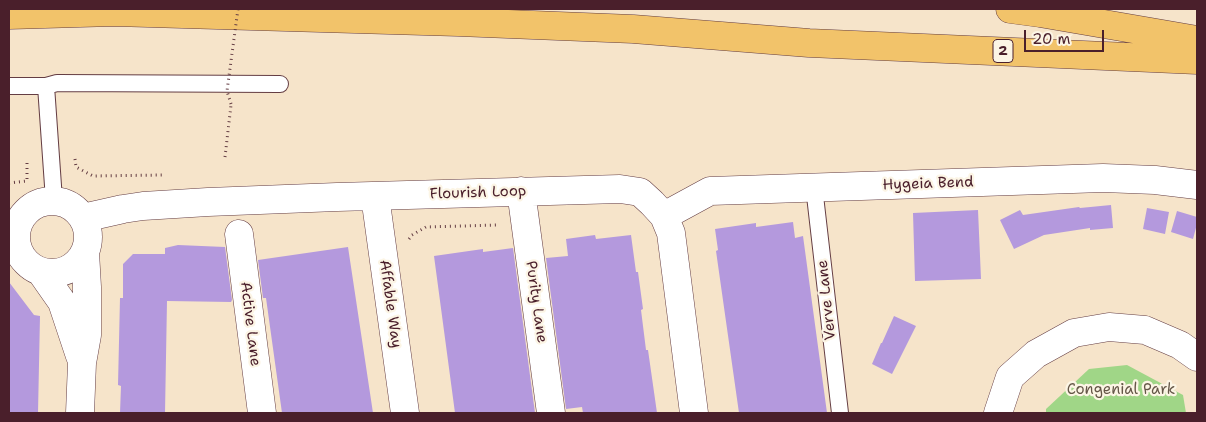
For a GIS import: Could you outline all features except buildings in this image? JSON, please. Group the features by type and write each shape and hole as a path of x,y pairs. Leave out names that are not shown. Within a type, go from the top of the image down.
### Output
{"highway":[{"path":"1010,9 1197,40"},
{"name":"2","path":"9,14 114,12 458,22 633,29 809,42 1197,60"}],"street":[{"name":"Hygeia Bend","path":"664,216 710,190 1103,178 1155,180 1197,185"},
{"name":"Flourish Loop","path":"83,218 143,206 208,202 620,189 640,192 664,216 671,233 694,413"},
{"name":"Purity Lane","path":"521,192 551,413"},
{"name":"Affable Way","path":"375,196 405,413"},
{"path":"54,200 70,205 83,218 88,235 88,244 79,261 71,268 61,272 41,272 31,267 23,259 18,250 12,228 34,204 54,200"},
{"name":"Active Lane","path":"239,234 262,413"},
{"path":"80,413 82,363 87,335 85,252"},
{"path":"41,272 62,302 82,363"},
{"path":"998,413 1010,377 1036,354 1074,333 1109,327 1145,330 1180,345 1197,357"}],"lane":[{"path":"9,86 46,86 57,83 280,84"},
{"path":"46,86 54,200"},
{"name":"Verve Lane","path":"814,187 840,413"}],"path":[{"path":"225,157 231,104 227,90 238,9"},
{"path":"9,183 27,181 28,152"},
{"path":"406,243 412,235 426,227 505,225"}],"green space":[{"name":"Congenial Park","path":"1127,365 1183,395 1186,413 1046,413 1046,409 1089,369"}]}
